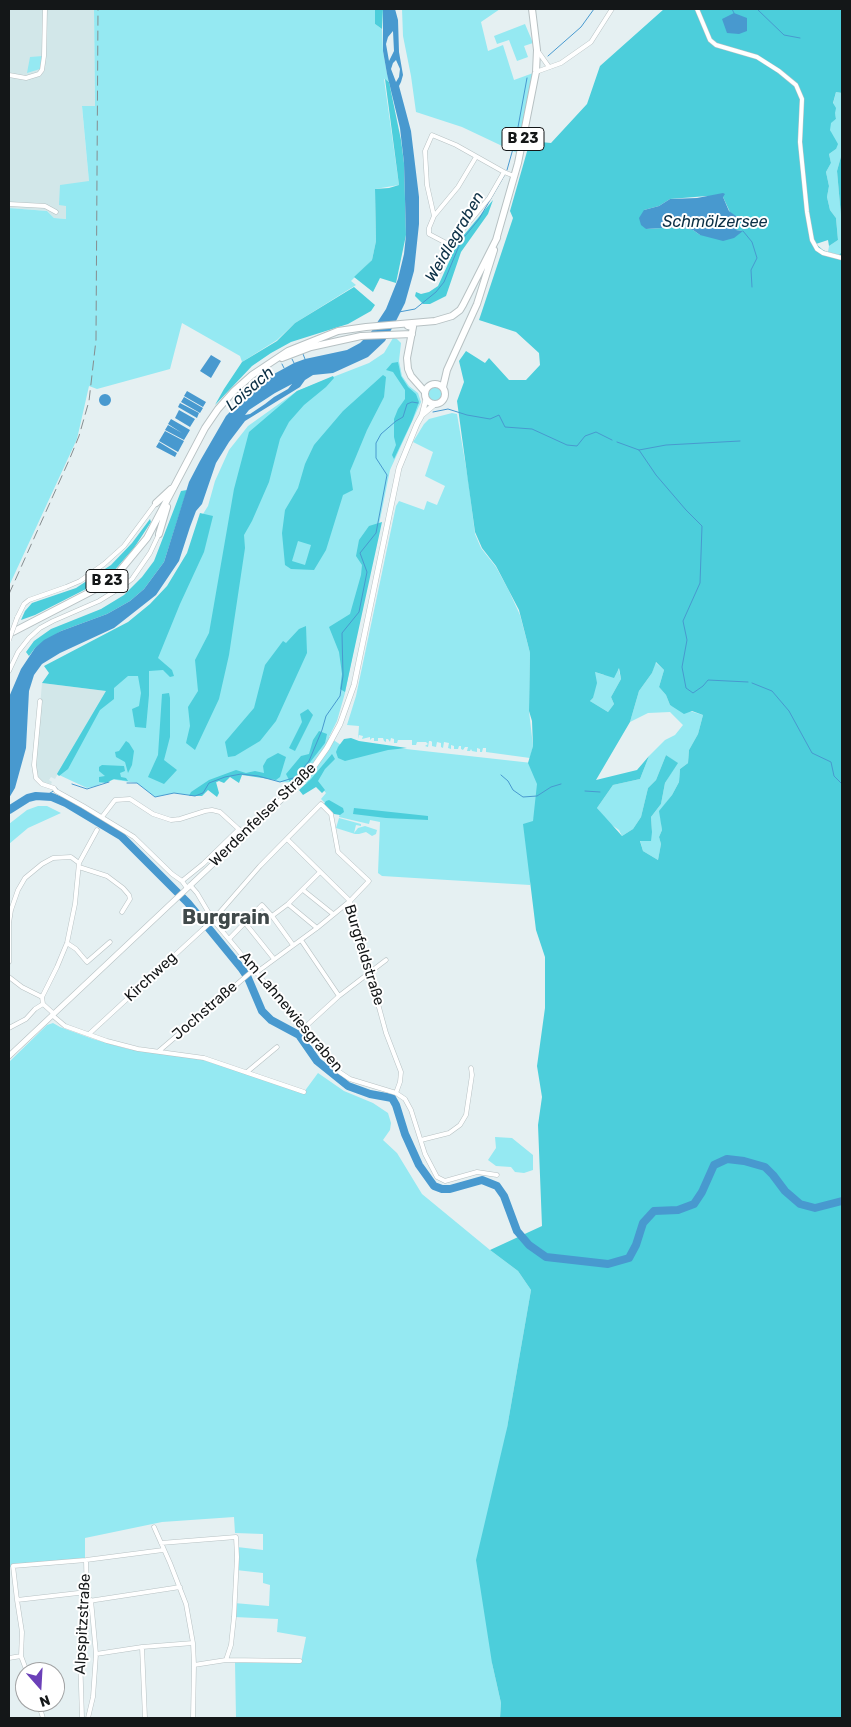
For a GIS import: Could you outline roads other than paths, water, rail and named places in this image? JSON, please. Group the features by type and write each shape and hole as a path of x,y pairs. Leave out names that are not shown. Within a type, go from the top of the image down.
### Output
{"main road":[{"name":"B 23","path":"444,387 447,370 477,304 514,176 536,72 537,50 532,9"},
{"name":"B 23","path":"9,634 94,590 118,573 147,538 205,428 218,409 252,375 288,351 338,331 366,326 434,321 452,316 460,310 497,238"},
{"name":"B 23","path":"269,364 311,347 360,336 412,334 414,327 397,325"},
{"path":"394,334 405,338 409,349"},
{"path":"412,334 407,364 410,374 414,380 425,396 435,404 441,402 444,398 446,394 444,387 414,380"},
{"name":"B 23","path":"432,384 447,370"},
{"path":"425,396 432,384"},
{"path":"156,503 174,488"},
{"path":"159,534 174,488"}],"street":[{"path":"9,75 26,78 39,74 43,64 45,9"},
{"path":"536,72 561,63 591,42 612,9"},
{"path":"697,9 710,40 725,48 757,57 796,85 802,99 800,142 807,212 812,240 815,246 823,253 842,258"},
{"path":"537,50 549,67"},
{"path":"434,216 427,185 425,151 432,135 456,145 514,176"},
{"path":"450,245 430,234 429,228 434,216 458,187 476,157"},
{"path":"440,271 450,245 485,203 504,172"},
{"path":"9,204 45,206 56,212"},
{"name":"Werdenfelser Straße","path":"9,1056 316,765 340,724 354,685 399,468 408,442 422,415 425,396"},
{"name":"Werdenfelser Straße","path":"422,415 435,404"},
{"path":"9,640 24,604 29,600 80,581 104,564 128,540 156,503"},
{"path":"9,671 18,652 40,628 116,592 132,579 150,553 159,534"},
{"name":"Am Lahnewiesgraben","path":"40,701 34,773 36,778 42,784 134,837 172,874 197,893 213,920 275,996 304,1028 335,1069 362,1084 396,1092"},
{"path":"102,817 115,800 130,799 153,814 171,820 206,811 217,811 229,818 244,834"},
{"name":"Kirchweg","path":"89,1034 213,920 260,866 321,804 331,814 338,852 369,881"},
{"path":"182,881 203,864 239,829"},
{"path":"96,830 79,865 67,943 42,997 44,1004 65,1026 123,1045 196,1056 304,1092"},
{"name":"Burgfeldstraße","path":"287,839 350,901 386,1032 401,1072 396,1092"},
{"path":"9,962 9,923 18,890 25,878 42,864 53,858 71,857 79,865 107,876 124,888 130,899 122,912"},
{"path":"272,916 288,904 320,872"},
{"name":"Jochstraße","path":"159,1051 250,973 257,972 317,928 350,901 369,881"},
{"path":"303,890 333,914"},
{"path":"288,904 317,928"},
{"path":"229,939 262,906 272,916 293,945"},
{"path":"246,924 274,959"},
{"path":"301,940 340,996"},
{"path":"67,943 76,949 87,962 110,942"},
{"path":"304,1028 340,996 386,960"},
{"path":"9,979 42,997"},
{"path":"9,1028 26,1020 35,1009 44,1004"},
{"path":"247,1072 277,1047"},
{"path":"421,1140 449,1133 461,1124 466,1115 472,1074 471,1068"},
{"path":"396,1092 408,1104 436,1177 441,1180 452,1180 477,1172 497,1175"},
{"path":"154,1527 186,1604 193,1643 193,1718"},
{"path":"161,1542 236,1536 234,1617 231,1645 226,1660"},
{"path":"23,1662 21,1656 22,1632 14,1566 86,1560 163,1550"},
{"name":"Alpspitzstraße","path":"82,1718 80,1637 89,1601 86,1560"},
{"path":"88,1718 93,1697 96,1654 89,1601 180,1587"},
{"path":"17,1600 87,1592"},
{"path":"96,1654 193,1643"},
{"path":"142,1648 146,1718"},
{"path":"9,1658 21,1656"},
{"path":"194,1665 226,1660 300,1661"}],"water":[{"path":"383,9 395,9 398,20 399,52 403,75 399,86 411,131 419,197 419,224 414,271 405,303 396,321 385,341 368,357 333,373 313,375 305,380 300,387 245,421 216,463 202,504 196,511 179,561 156,595 114,628 60,653 42,664 34,675 29,691 26,748 15,788 9,798 9,697 21,669 35,648 44,640 61,631 107,614 130,601 144,589 164,562 189,482 200,461 226,416 246,395 274,374 294,363 347,350 360,343 371,332 386,309 398,279 406,235 404,163 400,128 383,51","holes":["393,31 394,51 389,61 386,44 388,37","396,60 400,69 396,82 391,69","292,384 288,389 250,414 245,415 249,410"]},
{"path":"734,13 747,18 747,31 739,34 727,33 722,19"},
{"name":"Schmölzersee","path":"725,194 723,197 729,211 740,219 735,223 736,230 743,231 734,238 723,241 679,227 646,229 641,225 639,218 644,210 659,206 670,199 697,198"},
{"path":"211,355 221,361 211,378 200,371"},
{"path":"187,391 206,402 203,407 184,396"},
{"path":"105,394 111,400 105,406 99,400"},
{"path":"184,397 203,408 200,413 181,402"},
{"path":"180,403 199,413 197,418 178,407"},
{"path":"179,410 195,419 190,427 175,418"},
{"path":"171,419 190,430 184,440 165,430 168,425 182,433 168,424"},
{"path":"165,431 184,441 178,452 159,441"},
{"path":"159,442 177,453 175,457 156,447"}],"waterway":[{"name":"Weidlegraben","path":"548,56 581,27 594,9"},
{"path":"732,9 734,13"},
{"path":"757,9 784,35 800,38"},
{"name":"Weidlegraben","path":"507,170 516,138 527,78"},
{"name":"Weidlegraben","path":"399,312 415,309 436,292 444,282 461,241 479,219 504,176"},
{"path":"743,231 752,242 757,258 751,270 752,287"},
{"path":"303,354 305,359"},
{"path":"292,359 294,363"},
{"path":"282,364 284,368"},
{"name":"Loisach","path":"271,369 274,374"},
{"path":"127,783 137,783 155,797 174,793 195,796 203,793 209,783 241,774 280,782 296,777 309,761 326,716 340,696 343,676 342,633 359,612 367,572 360,553 376,533 387,475 376,458 376,443 381,434 403,417 407,404 412,402 418,403"},
{"path":"433,412 448,409 490,419 499,415 505,427 532,429 567,445 577,446 585,436 596,432 612,440"},
{"path":"639,450 666,445 740,441"},
{"path":"617,442 639,450 656,475 702,526 700,583 683,621 687,640 682,667 686,688 693,693 708,680 748,682"},
{"path":"752,683 772,691 789,711 812,753 831,762 834,776 842,784"},
{"path":"501,775 508,781 513,790 523,797 537,796 551,787 561,784"},
{"path":"72,784 87,789 109,782"},
{"path":"45,796 57,789"},
{"path":"585,791 600,792"},
{"path":"9,810 28,798 36,796 52,797 66,803 121,836 188,903 242,969 248,978 262,1011 271,1020 299,1035 317,1061 348,1086 370,1094 392,1098 419,1165 434,1186 450,1189 482,1180 497,1186 504,1196 517,1231 529,1245 546,1257 608,1264 629,1258 636,1245 643,1223 654,1211 678,1210 694,1204 702,1192 714,1165 727,1159 744,1161 765,1167 785,1191 800,1204 815,1208 842,1201"}],"railway":[{"path":"9,594 70,458 79,436 89,401 96,340 98,9"}],"district":[{"name":"Burgrain","path":"226,918"}]}
